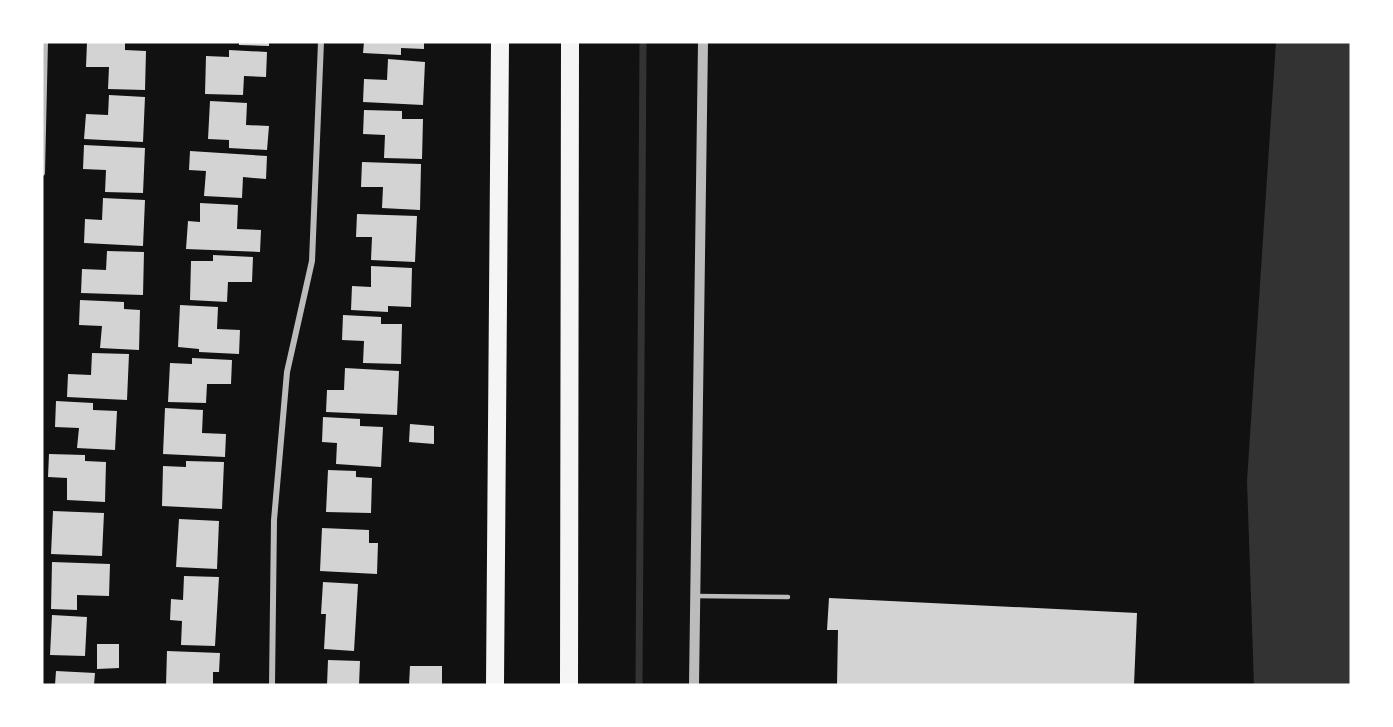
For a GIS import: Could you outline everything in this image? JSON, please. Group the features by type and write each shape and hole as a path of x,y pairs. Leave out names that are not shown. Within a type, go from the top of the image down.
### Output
{"highway":[{"path":"495,685 500,42"},
{"path":"569,685 570,42"}],"street":[{"path":"42,173 45,42"},
{"path":"272,685 274,520 287,372 312,261 321,42"},
{"path":"694,685 703,42"}],"lane":[{"path":"695,596 788,597"}],"shaded area":[{"path":"1276,42 1351,42 1351,685 1254,685 1247,481"}],"building":[{"path":"87,42 125,43 125,50 146,51 145,90 108,89 109,67 86,67"},
{"path":"239,42 269,42 269,46 239,45"},
{"path":"364,42 424,42 424,49 401,48 401,55 363,53"},
{"path":"229,50 267,52 266,77 244,76 243,95 205,94 206,56 229,57"},
{"path":"388,59 425,62 423,105 363,102 364,79 387,80"},
{"path":"109,95 145,97 143,142 84,139 86,114 108,115"},
{"path":"210,101 247,103 246,125 269,126 267,150 229,148 229,140 208,139"},
{"path":"364,110 402,111 402,119 423,119 422,159 384,158 385,135 363,134"},
{"path":"84,145 145,148 143,193 105,192 106,170 83,169"},
{"path":"190,151 267,156 266,179 243,177 242,198 204,196 206,171 189,170"},
{"path":"362,162 421,164 420,210 382,208 383,187 361,187"},
{"path":"103,198 145,200 143,246 84,243 85,219 102,220"},
{"path":"200,203 238,205 237,229 261,230 260,252 186,249 188,221 200,222"},
{"path":"357,214 417,216 415,262 371,260 372,237 356,237"},
{"path":"107,251 144,252 143,295 81,293 82,269 106,270"},
{"path":"213,255 253,257 252,282 228,282 227,302 190,300 191,261 213,261"},
{"path":"371,266 412,268 411,307 388,306 388,312 351,310 352,286 371,287"},
{"path":"80,300 124,302 124,309 140,310 139,350 100,348 102,326 79,325"},
{"path":"180,305 218,307 217,329 240,330 239,354 199,352 199,349 178,347"},
{"path":"343,315 381,317 381,324 402,324 401,364 363,363 364,341 342,340"},
{"path":"92,353 129,354 127,400 67,397 68,374 91,375"},
{"path":"192,358 232,360 231,384 207,384 206,403 168,402 170,363 192,364"},
{"path":"345,368 399,371 397,415 326,412 327,390 344,390"},
{"path":"56,401 93,403 93,410 117,411 115,450 77,448 79,428 55,427"},
{"path":"165,408 203,410 202,433 226,434 225,457 163,454"},
{"path":"323,417 360,419 360,426 383,427 381,467 336,464 337,443 322,442"},
{"path":"410,424 434,426 434,444 409,442"},
{"path":"49,454 85,455 85,461 106,462 105,502 67,500 67,478 48,477"},
{"path":"186,461 224,462 222,509 162,506 163,466 186,467"},
{"path":"328,470 356,471 356,477 372,478 371,513 326,512"},
{"path":"53,511 104,513 102,556 51,554"},
{"path":"179,519 219,521 217,569 176,567"},
{"path":"322,528 369,530 369,543 378,543 377,574 320,571"},
{"path":"52,562 110,564 109,596 77,595 77,610 51,609"},
{"path":"184,576 219,577 215,646 181,645 182,621 170,620 171,599 183,600"},
{"path":"323,582 358,584 354,651 324,649 326,614 321,614"},
{"path":"829,598 1137,613 1134,685 837,685 838,630 827,630"},
{"path":"52,615 87,617 85,656 50,655"},
{"path":"97,644 119,644 119,668 97,669"},
{"path":"167,651 220,653 219,672 213,672 213,685 166,685"},
{"path":"328,660 360,661 359,685 327,685"},
{"path":"410,666 442,666 442,685 409,685"},
{"path":"56,671 95,673 94,685 55,685"}],"waterway":[{"path":"639,685 643,42"}]}
